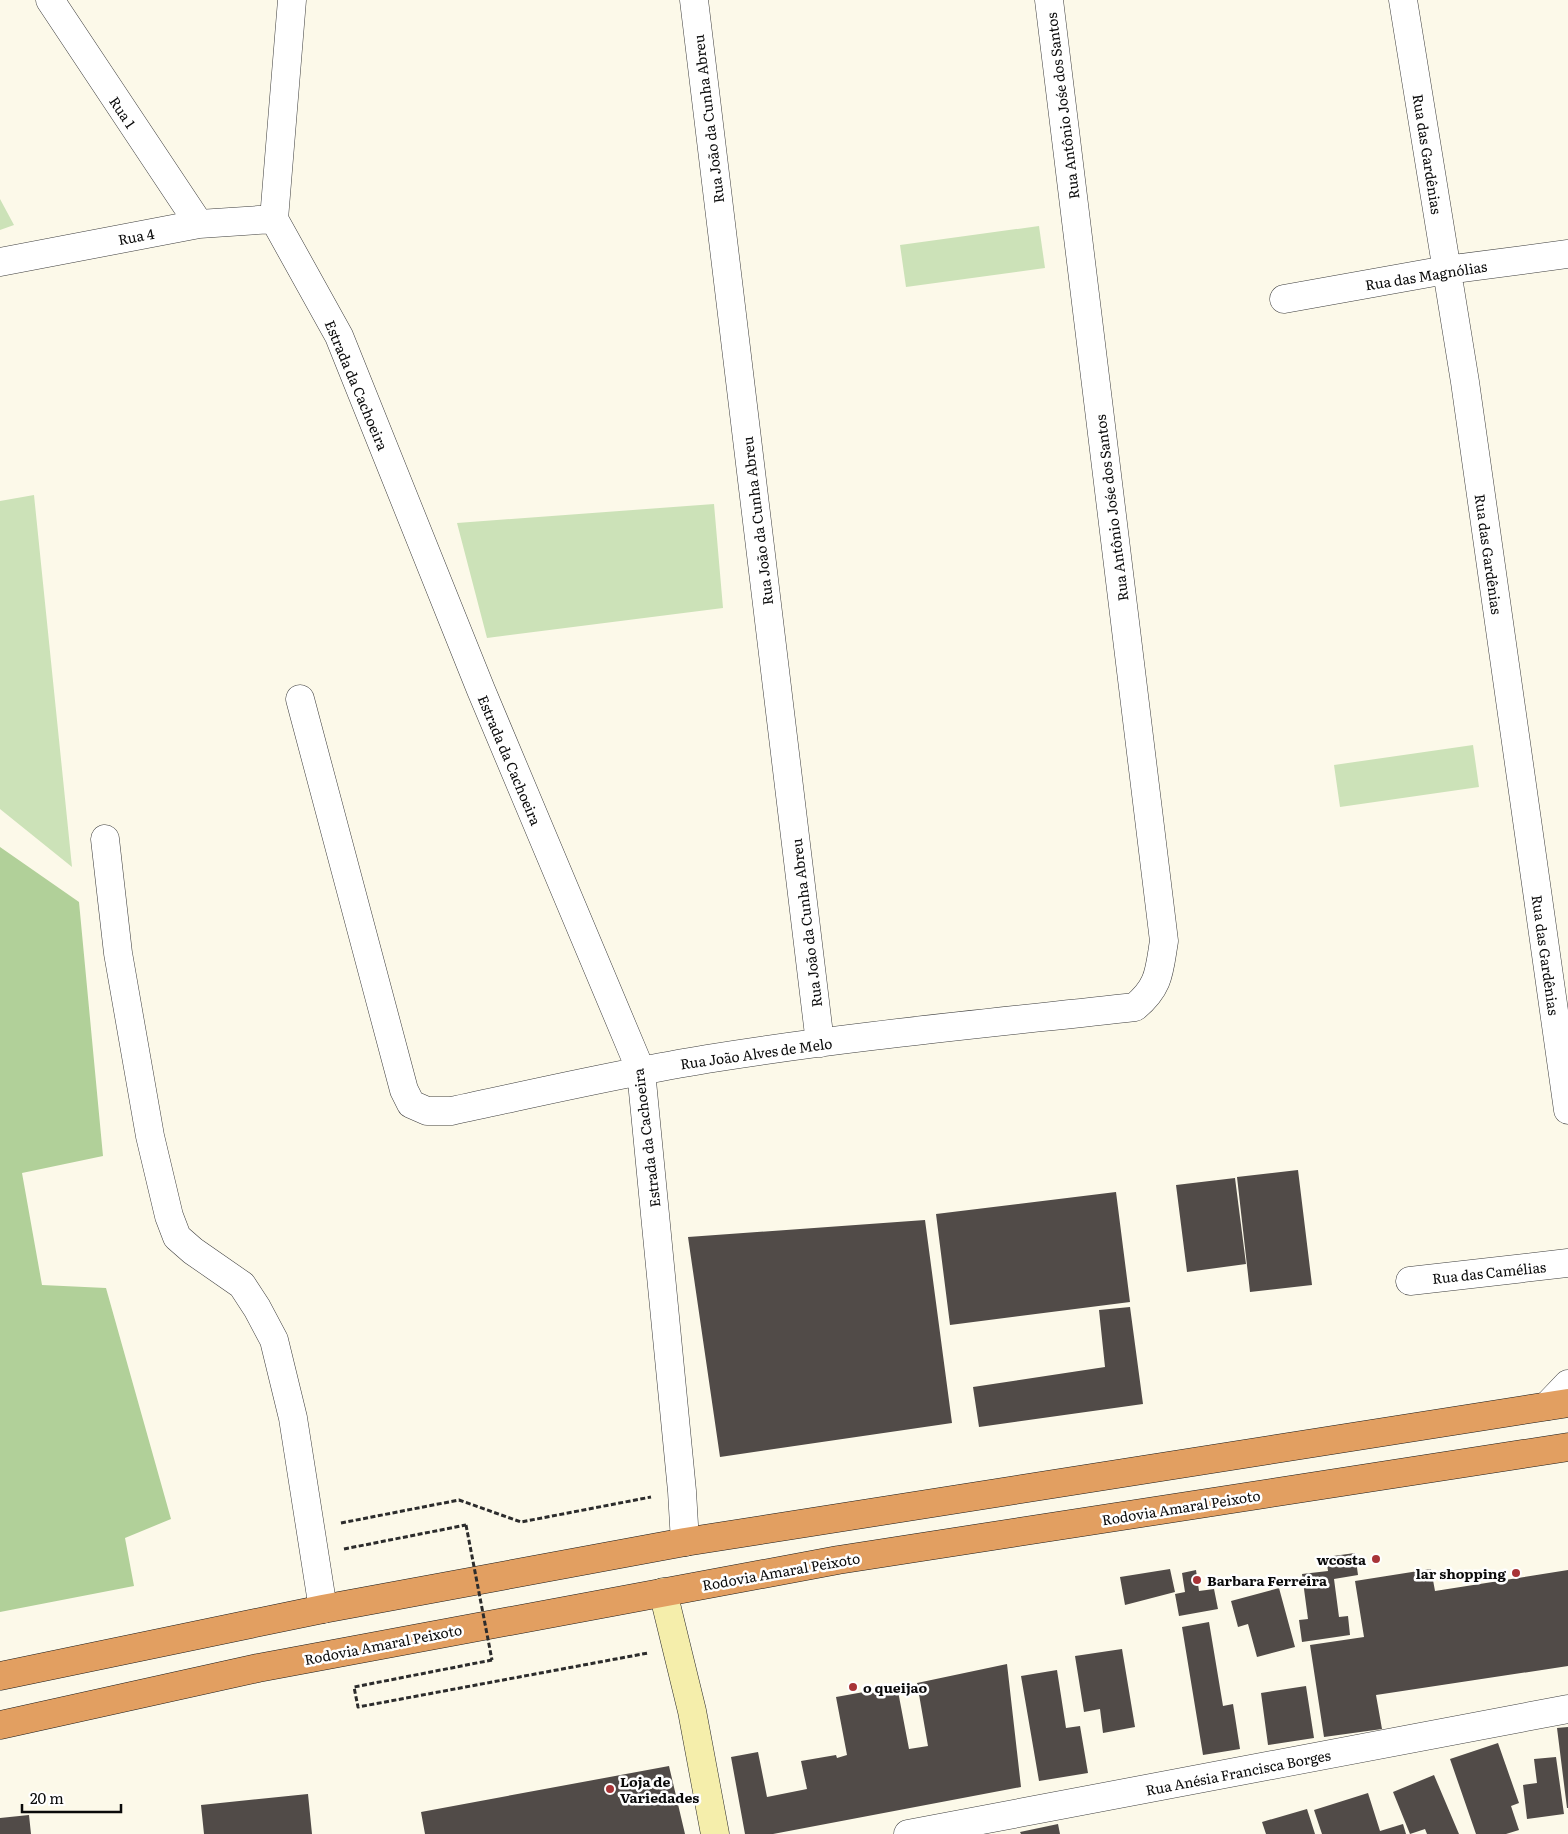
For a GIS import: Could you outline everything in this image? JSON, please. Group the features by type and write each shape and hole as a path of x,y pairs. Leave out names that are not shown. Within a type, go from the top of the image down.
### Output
{"highway":[{"path":"0,1676 323,1609 685,1542 1558,1404"},
{"name":"Rodovia Amaral Peixoto","path":"0,1725 258,1668 838,1560 1568,1447"}],"street":[{"name":"Rua 1","path":"50,0 199,224"},
{"path":"274,219 292,0"},
{"name":"Rua João da Cunha Abreu","path":"694,0 820,1043"},
{"name":"Rua Antônio Jośe dos Santos","path":"1049,0 1164,941 1158,978 1147,996 1135,1007"},
{"name":"Rua das Gardênias","path":"1403,0 1465,382 1568,1110"},
{"name":"Rua 4","path":"0,262 199,224 274,219"},
{"name":"Estrada da Cachoeira","path":"274,219 339,336 485,700 641,1070 682,1491 685,1542"},
{"name":"Rua das Magnólias","path":"1284,299 1446,270 1568,254"},
{"name":"Rua João Alves de Melo","path":"300,699 404,1090 411,1104 427,1111 451,1111 641,1070 820,1043 1135,1007"},
{"path":"105,839 122,972 150,1136 169,1216 177,1237 193,1251 242,1285 274,1340 293,1418 323,1609"},
{"name":"Rua das Camélias","path":"1410,1281 1568,1263"},
{"path":"1558,1404 1568,1384"},
{"path":"663,1592 692,1711 715,1834"},
{"name":"Rua Anésia Francisca Borges","path":"908,1834 1568,1709"}],"path":[{"path":"335,1524 459,1500 520,1522 682,1491"},
{"path":"340,1550 466,1525 492,1660 354,1687 358,1707 656,1652 684,1677"}],"green space":[{"path":"0,199 14,225 0,230"},
{"path":"1039,226 1045,268 906,287 900,245"},
{"path":"34,495 72,867 0,809 0,501"},
{"path":"714,504 723,608 487,638 457,523"},
{"path":"1473,745 1479,787 1340,807 1334,765"},
{"path":"0,847 79,902 103,1156 22,1173 42,1285 106,1288 171,1519 125,1538 134,1586 0,1612"}],"building":[{"path":"1298,1170 1312,1285 1250,1292 1237,1177"},
{"path":"1235,1178 1246,1264 1187,1272 1176,1185"},
{"path":"1116,1192 1130,1302 950,1325 936,1214"},
{"path":"925,1220 952,1423 720,1457 688,1237"},
{"path":"1130,1307 1143,1404 979,1427 973,1387 1105,1367 1099,1310"},
{"path":"1355,1553 1358,1575 1334,1579 1339,1617 1348,1616 1350,1635 1302,1642 1299,1620 1308,1619 1302,1574 1328,1571 1326,1557"},
{"path":"1170,1569 1175,1592 1125,1605 1120,1577"},
{"path":"1431,1569 1435,1591 1568,1570 1568,1666 1376,1695 1382,1729 1324,1737 1310,1645 1364,1637 1355,1581"},
{"path":"1196,1570 1199,1591 1214,1589 1218,1609 1179,1616 1175,1594 1185,1592 1182,1573"},
{"path":"1279,1588 1295,1647 1257,1657 1248,1624 1238,1627 1231,1601"},
{"path":"1209,1622 1223,1706 1233,1704 1240,1749 1203,1755 1182,1627"},
{"path":"1122,1649 1135,1727 1103,1733 1100,1709 1084,1712 1075,1656"},
{"path":"1007,1664 1021,1787 773,1834 745,1834 731,1757 758,1752 767,1797 807,1789 801,1761 836,1755 837,1758 847,1755 836,1697 897,1686 909,1749 928,1746 917,1683"},
{"path":"1057,1670 1066,1728 1080,1726 1088,1773 1039,1781 1021,1676"},
{"path":"1306,1686 1314,1738 1268,1745 1261,1693"},
{"path":"1568,1727 1568,1808 1567,1808 1557,1728"},
{"path":"1498,1743 1519,1803 1511,1806 1519,1830 1506,1834 1476,1834 1450,1759"},
{"path":"1556,1757 1564,1814 1527,1819 1523,1785 1537,1783 1534,1759"},
{"name":"Loja de Variedades","path":"669,1766 685,1834 425,1834 421,1812"},
{"path":"1434,1775 1459,1834 1427,1834 1425,1829 1410,1834 1393,1792"},
{"path":"1368,1793 1380,1831 1403,1824 1406,1834 1322,1834 1314,1810"},
{"path":"308,1794 312,1834 204,1834 201,1805"},
{"path":"1307,1809 1315,1834 1266,1834 1262,1822"},
{"path":"29,1815 31,1834 0,1834 0,1818"},
{"path":"1058,1824 1060,1834 1021,1834 1020,1832"}],"place":[{"name":"wcosta","path":"1376,1559"},
{"name":"lar shopping","path":"1516,1573"},
{"name":"Barbara Ferreira","path":"1197,1580"},
{"name":"o queijao","path":"853,1687"},
{"name":"Loja de Variedades","path":"610,1789"}]}
